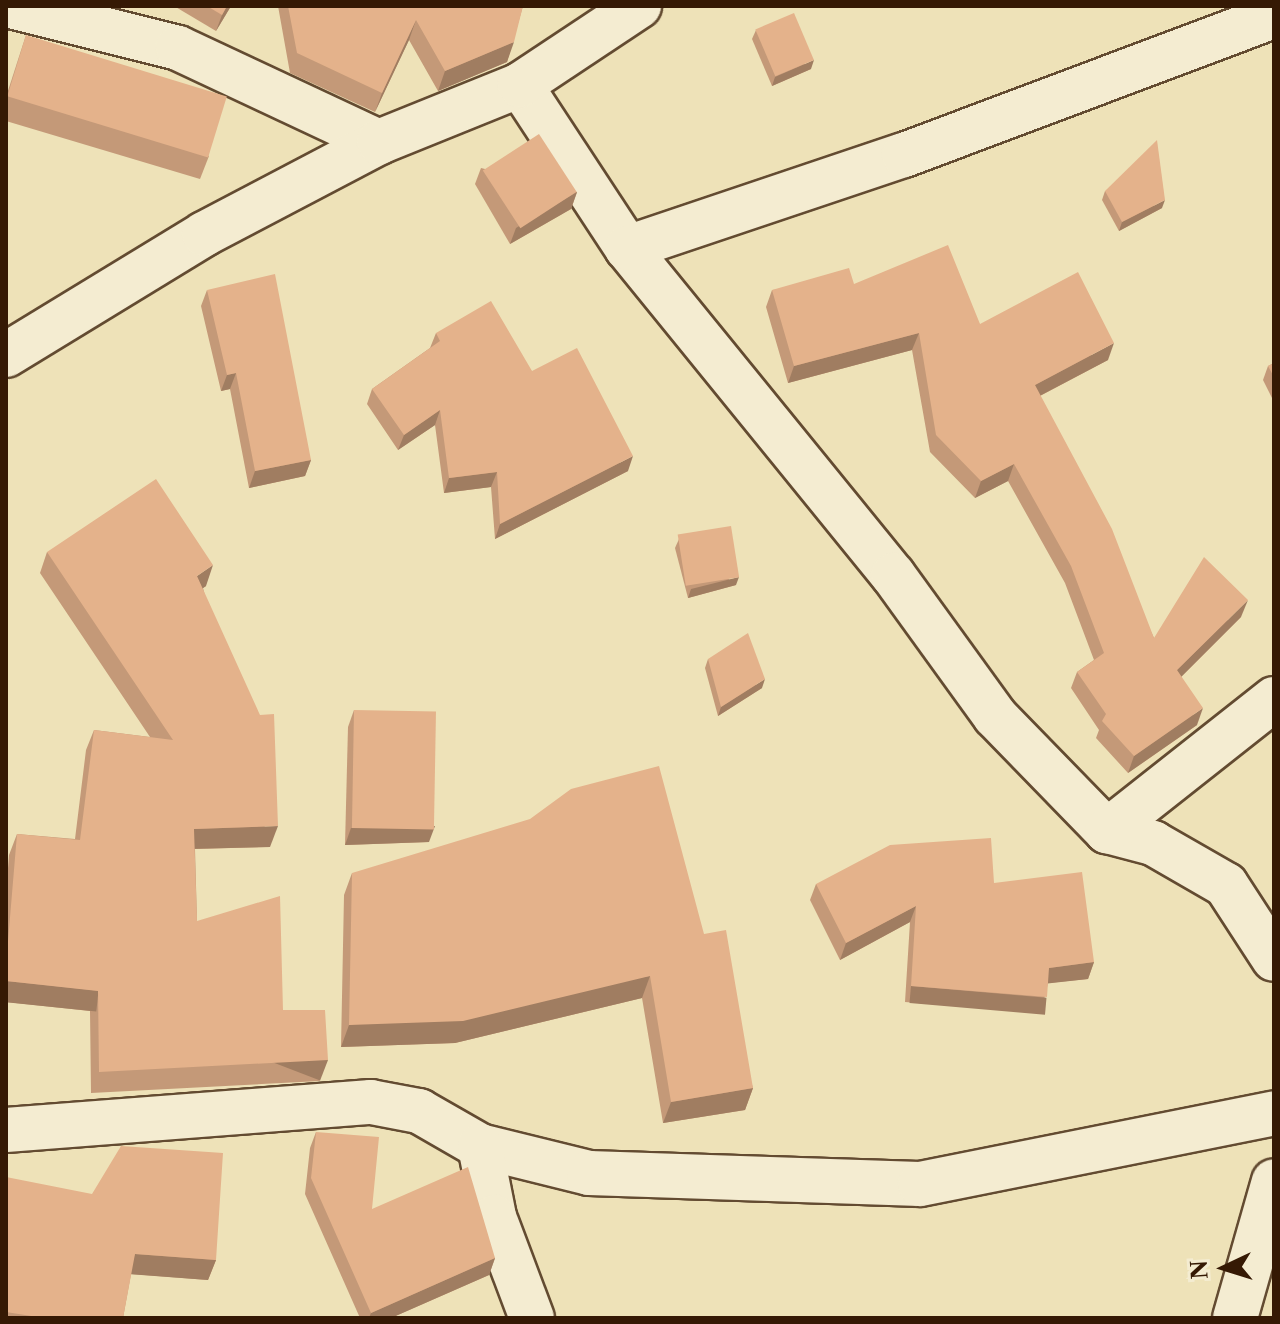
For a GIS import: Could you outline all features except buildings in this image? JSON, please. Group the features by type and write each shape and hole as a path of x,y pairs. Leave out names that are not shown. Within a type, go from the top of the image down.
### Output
{"street":[{"path":"11,6 178,48 379,142"},
{"path":"6,355 204,234 379,142 520,85 639,6"},
{"path":"627,248 904,155 1274,16"},
{"path":"520,85 627,248 893,575 995,716 1107,831 1153,843 1226,885 1274,959"},
{"path":"1107,831 1274,699"},
{"path":"6,1130 371,1102 419,1111 480,1146 589,1173 920,1184 1274,1113"},
{"path":"480,1146 494,1217 532,1318"},
{"path":"1235,1318 1274,1181"}]}
